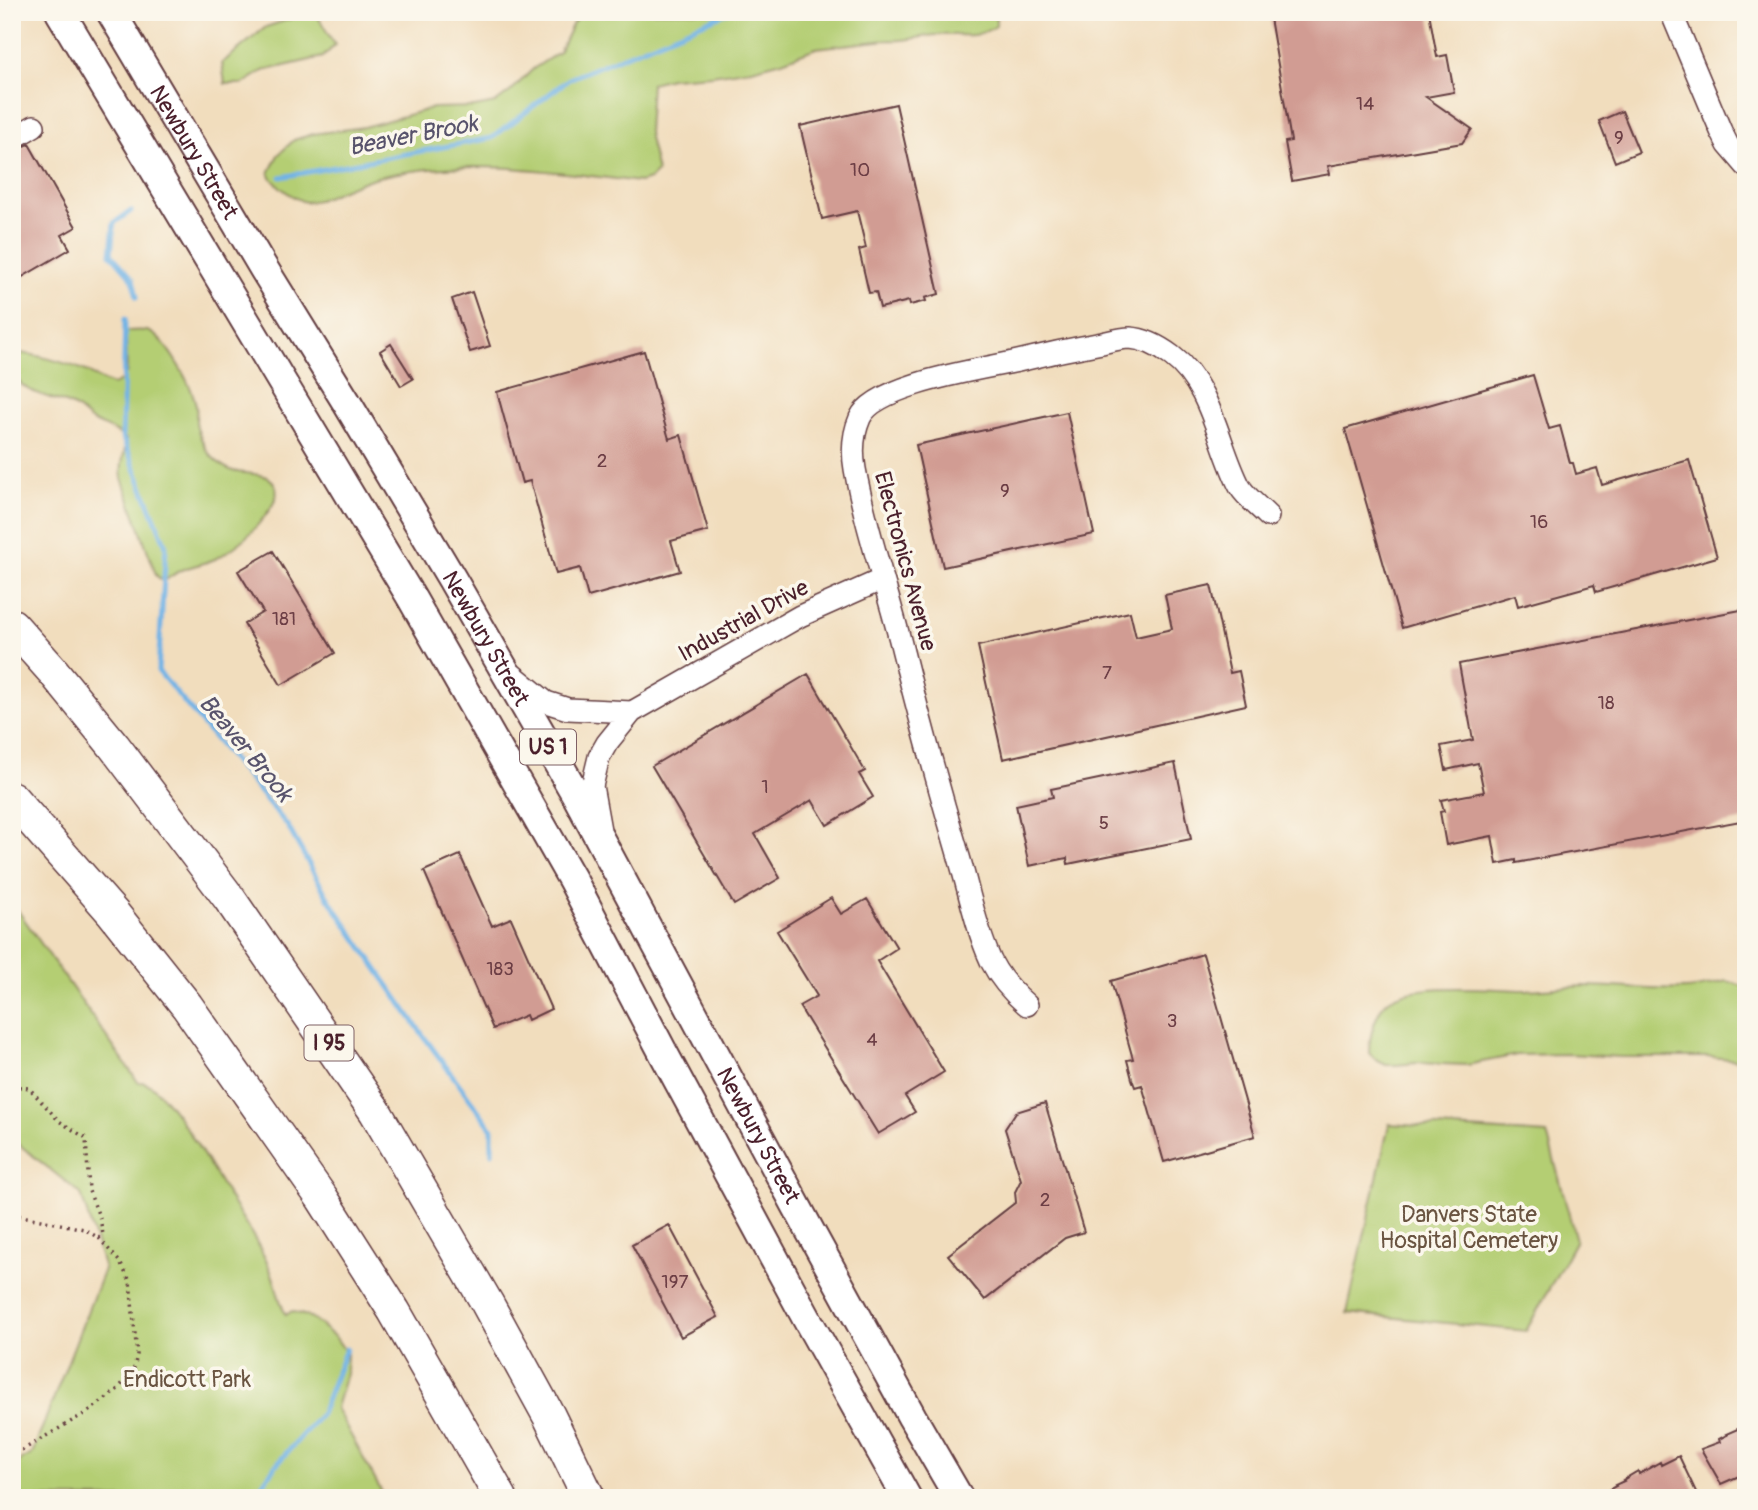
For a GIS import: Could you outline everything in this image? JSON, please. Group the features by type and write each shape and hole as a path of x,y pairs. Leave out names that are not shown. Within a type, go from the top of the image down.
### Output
{"highway":[{"name":"I 95","path":"12,625 114,746 220,887 375,1111 487,1303 549,1416 589,1498"},
{"path":"12,798 113,913 187,1006 322,1198 394,1311 501,1498"}],"main road":[{"name":"Newbury Street","path":"60,12 411,597 559,856 807,1319 908,1498"},
{"name":"Newbury Street","path":"111,12 264,269 347,402 568,780 810,1231 959,1498"}],"street":[{"path":"1671,12 1721,131 1728,145 1746,166"},
{"path":"12,139 34,126"},
{"name":"Electronics Avenue","path":"1027,1005 1014,993 992,962 979,926 913,693 896,622 868,530 855,467 853,442 860,415 890,393 957,373 1129,338 1145,341 1174,358 1190,373 1200,389 1241,489 1268,516"},
{"name":"Industrial Drive","path":"603,846 592,786 599,757 632,712 800,616 883,579"},
{"path":"500,664 545,702 568,709 632,712"}],"path":[{"path":"12,1086 30,1088 59,1121 86,1138 89,1191 102,1226 103,1234 99,1238"},
{"path":"12,1214 83,1229 99,1238 119,1261 130,1281 137,1355 132,1372 115,1392 89,1411 12,1456"}],"green space":[{"path":"315,12 335,45 323,57 263,71 243,84 225,84 222,63 266,27"},
{"path":"584,12 996,12 996,26 973,35 937,35 816,48 752,69 671,78 651,83 648,133 657,172 650,179 639,182 508,168 443,168 378,177 306,202 284,190 271,177 269,173 278,155 294,140 313,134 364,127 433,108 475,107 495,103 533,69 559,52 573,23"},
{"path":"126,331 147,331 170,352 190,387 196,406 198,432 213,458 233,471 269,478 276,489 276,498 270,509 237,545 217,558 181,570 163,582 156,575 122,478 126,439 92,421 73,406 24,387 14,373 17,353 73,366 113,385 122,380 127,372"},
{"name":"Endicott Park","path":"12,902 138,1082 153,1087 190,1133 261,1251 286,1315 292,1311 312,1318 336,1338 347,1354 346,1374 336,1408 385,1498 12,1498 12,1466 32,1454 104,1269 81,1194 12,1139"},
{"path":"1727,981 1746,987 1746,1061 1712,1057 1569,1054 1517,1055 1467,1065 1386,1065 1369,1053 1374,1024 1380,1010 1389,1000 1400,994 1452,988 1528,990 1584,986 1672,989 1696,988"},
{"name":"Danvers State Hospital Cemetery","path":"1389,1124 1547,1134 1576,1240 1526,1331 1347,1313"}],"building":[{"path":"1304,12 1429,12 1437,57 1447,55 1454,92 1426,97 1472,129 1462,143 1328,166 1330,174 1292,181 1285,142 1291,141 1270,18"},
{"path":"896,104 939,294 910,305 909,301 880,308 876,292 869,293 859,250 866,248 857,211 822,219 800,126"},
{"path":"1622,111 1639,152 1615,162 1599,121"},
{"path":"29,144 76,227 62,235 70,249 12,283 12,152"},
{"path":"472,292 490,346 470,352 452,299"},
{"path":"391,344 413,379 401,386 380,351"},
{"path":"644,351 669,439 681,435 708,531 671,541 680,571 588,597 580,568 556,574 530,481 522,483 497,392"},
{"path":"1533,375 1549,429 1560,426 1570,463 1573,463 1576,474 1597,468 1602,485 1689,460 1717,557 1596,592 1594,585 1518,606 1515,595 1402,628 1345,429"},
{"path":"1067,412 1094,534 943,567 916,445"},
{"path":"273,551 335,653 281,685 244,624 263,612 238,571"},
{"path":"1211,585 1230,673 1239,671 1246,705 1003,759 978,646 1130,612 1136,637 1172,629 1165,595"},
{"path":"1746,609 1746,820 1516,863 1516,860 1497,864 1492,836 1446,845 1440,812 1444,811 1441,800 1484,792 1478,763 1446,770 1441,746 1473,740 1459,664"},
{"path":"808,674 865,771 859,774 873,797 827,825 812,800 755,834 780,878 734,905 652,766"},
{"path":"1175,763 1191,839 1068,864 1067,858 1029,866 1016,805 1053,797 1051,789"},
{"path":"460,855 492,926 511,918 551,1009 528,1020 526,1015 493,1029 424,871"},
{"path":"831,898 841,914 867,899 897,948 877,961 944,1072 905,1096 915,1112 878,1134 799,1006 817,996 777,931"},
{"path":"1203,954 1255,1136 1164,1162 1142,1085 1135,1087 1132,1079 1127,1060 1133,1059 1111,981"},
{"path":"1045,1103 1084,1232 1065,1238 985,1300 948,1255 1016,1202 1015,1192 1021,1180 1005,1129 1016,1112"},
{"path":"669,1225 718,1317 681,1337 632,1245"},
{"path":"1746,1427 1746,1473 1721,1484 1701,1449 1720,1442 1719,1439 1726,1434"},
{"path":"1679,1456 1697,1494 1689,1498 1593,1498 1638,1471 1639,1474 1660,1462 1661,1465"}],"waterway":[{"name":"Beaver Brook","path":"281,177 492,138 569,79 729,12"},
{"name":"Beaver Brook","path":"131,211 114,223 111,254 133,279 137,297"},
{"name":"Beaver Brook","path":"125,319 122,436 166,546 158,671 287,825 328,898 492,1129 492,1153"},
{"name":"Beaver Brook","path":"253,1498 275,1466 321,1414 346,1349"}]}
